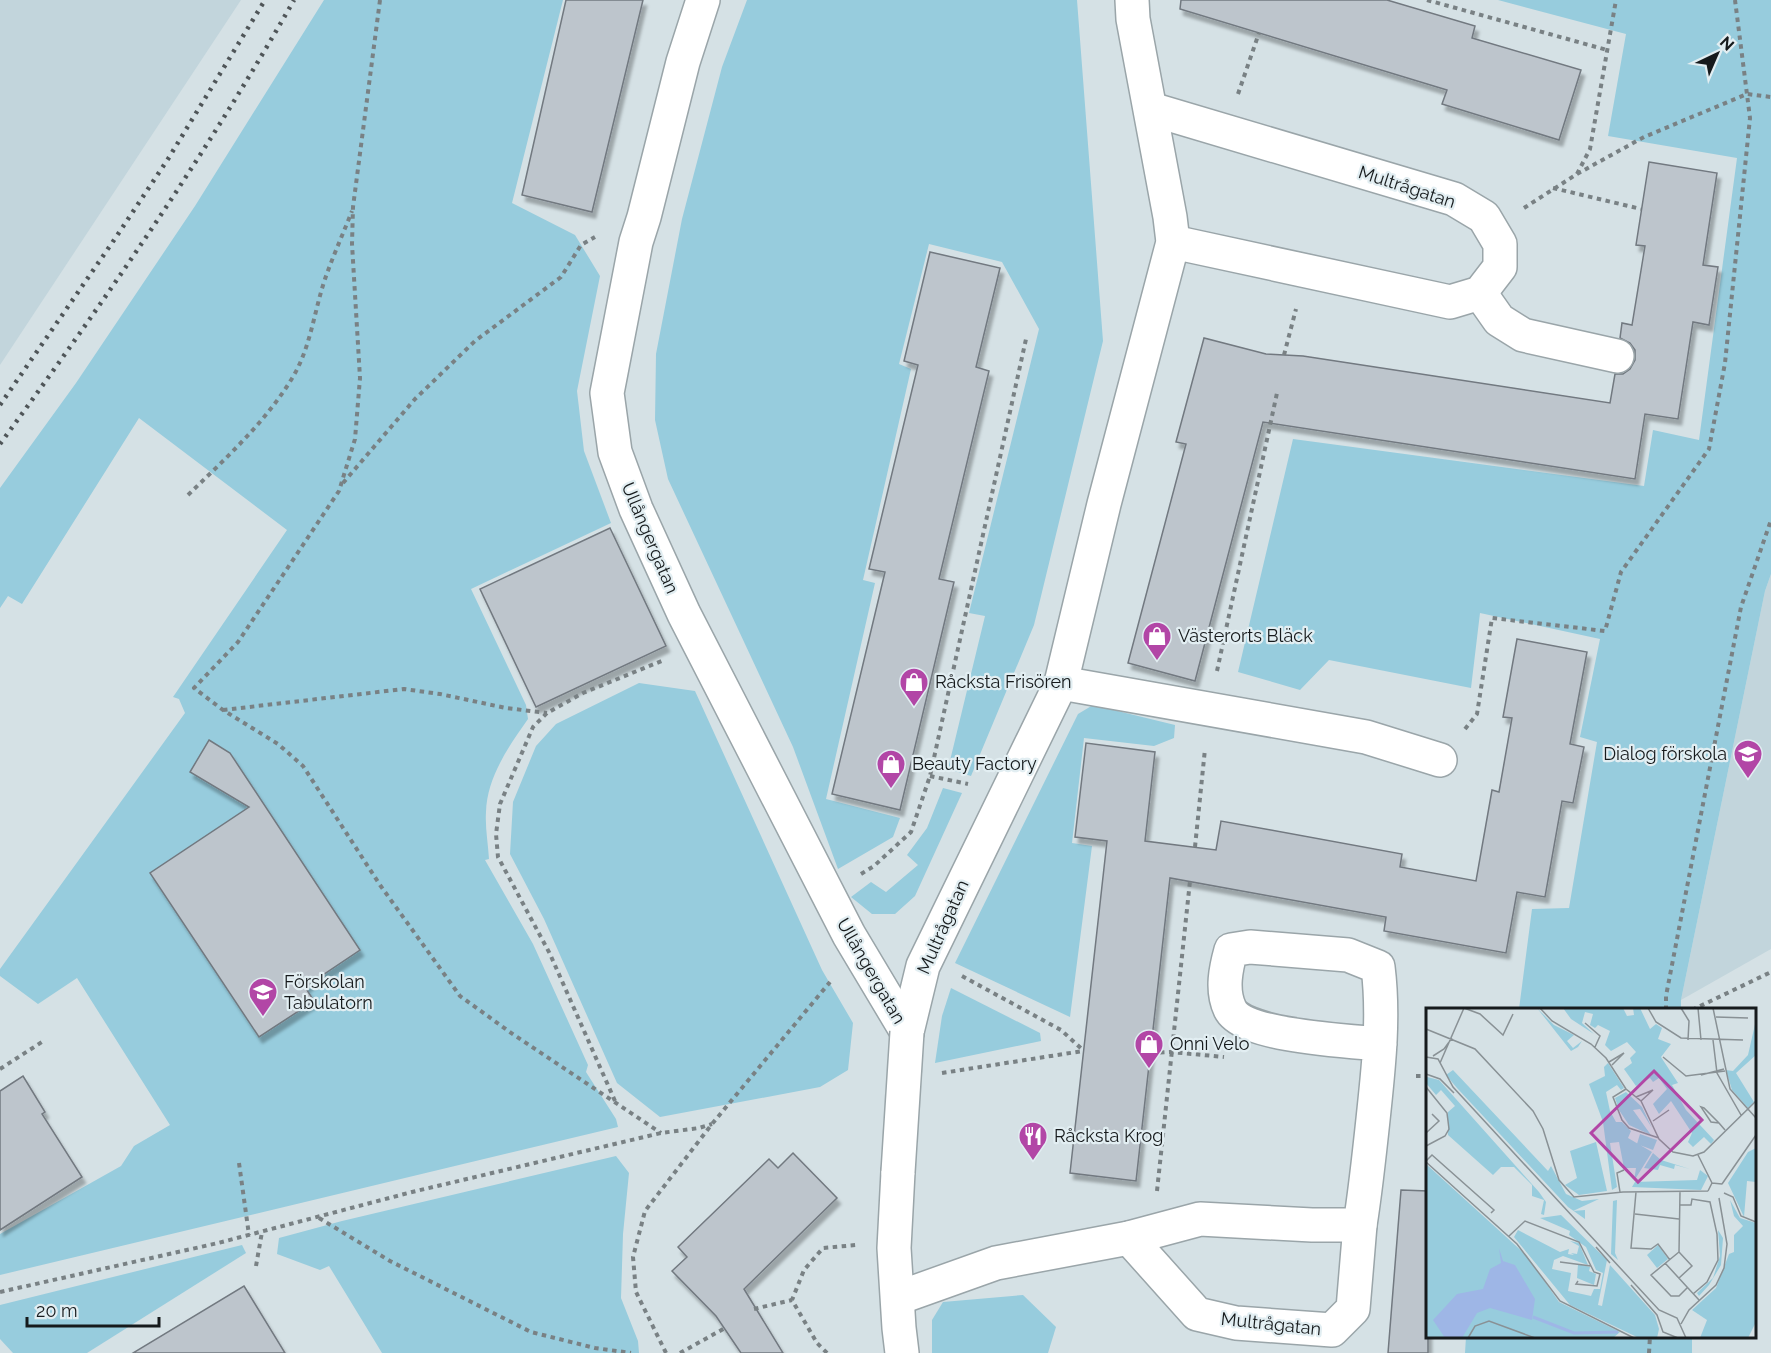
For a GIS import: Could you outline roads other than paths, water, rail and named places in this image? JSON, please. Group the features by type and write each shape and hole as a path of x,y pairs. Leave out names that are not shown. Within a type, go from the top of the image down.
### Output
{"street":[{"name":"Ullångergatan","path":"703,0 683,62 636,242 607,393 615,452 636,509 684,614 827,892 858,950 907,1032"},
{"name":"Multrågatan","path":"902,1353 894,1248 898,1172 907,1032 923,966 1060,683 1104,504 1173,242 1133,19 1132,0"},
{"name":"Multrågatan","path":"1150,109 1454,199 1484,217 1500,244 1500,267 1480,293"},
{"path":"1173,242 1450,302 1480,293 1499,320 1523,335 1617,356"},
{"path":"1060,683 1366,737 1440,760"},
{"name":"Multrågatan","path":"1141,1235 1197,1314 1236,1323 1332,1330 1353,1310 1380,1044 1382,994 1378,967 1348,955 1250,947 1231,950 1226,969 1225,993 1230,1010 1240,1020 1272,1031 1380,1044"},
{"path":"898,1298 996,1263 1141,1235 1200,1219 1360,1225"}],"railway":[{"path":"0,405 168,159 265,0"},
{"path":"0,444 78,336 153,226 226,114 294,0"}],"place":[{"name":"Västerorts Bläck","path":"1157,662"},
{"name":"Råcksta Frisören","path":"914,708"},
{"name":"Dialog förskola","path":"1748,780"},
{"name":"Beauty Factory","path":"891,790"},
{"name":"Förskolan Tabulatorn","path":"263,1018"},
{"name":"Onni Velo","path":"1149,1070"},
{"name":"Råcksta Krog","path":"1033,1162"}]}
